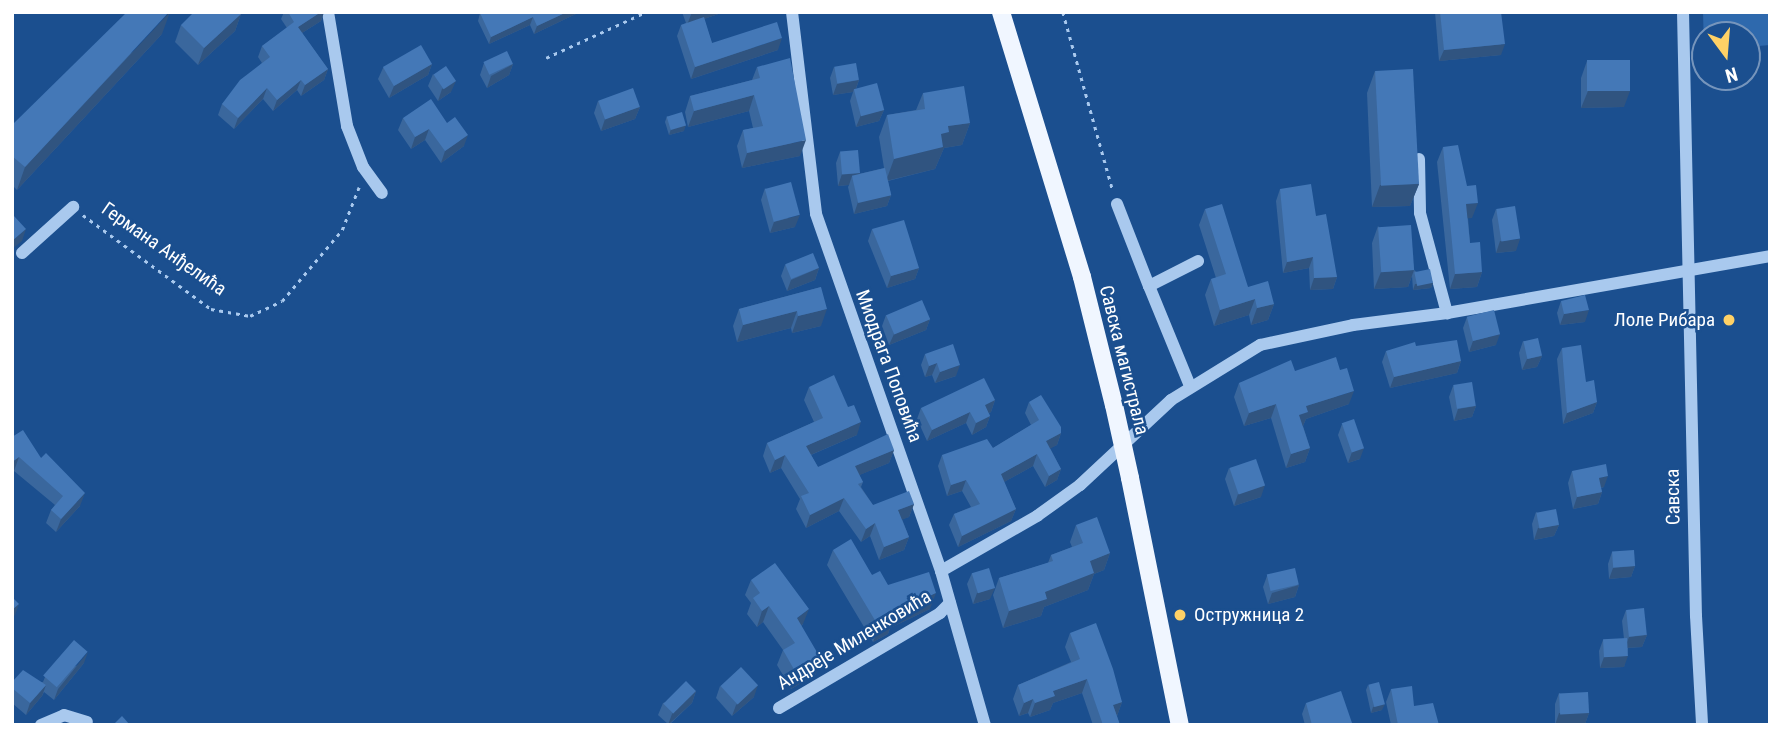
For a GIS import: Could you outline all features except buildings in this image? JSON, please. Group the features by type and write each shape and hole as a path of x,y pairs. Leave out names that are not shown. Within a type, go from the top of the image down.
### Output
{"main road":[{"name":"Савска магистрала","path":"1001,12 1082,277 1130,478 1180,725"}],"street":[{"path":"328,12 347,126 363,167 382,193"},
{"name":"Миодрага Поповића","path":"792,12 816,214 941,570 985,725"},
{"name":"Савска","path":"1684,12 1687,268 1702,725"},
{"path":"1419,159 1420,213 1447,313"},
{"path":"1117,204 1190,386 1260,345 1353,325 1447,313 1687,268 1770,256"},
{"path":"22,253 73,207"},
{"path":"1149,286 1198,261"},
{"name":"Андреје Миленковића","path":"941,570 1037,516 1120,450 1190,386"},
{"name":"Андреје Миленковића","path":"779,709 940,613 950,603"},
{"path":"41,725 64,715 87,723"}],"path":[{"path":"546,58 646,12"},
{"path":"1063,12 1117,204"},
{"name":"Германа Анђелића","path":"73,207 211,309 250,316 282,301 342,230 352,214 363,167"}],"shaded area":[{"path":"1703,12 1770,12 1770,45 1761,46 1761,21 1703,21"}],"place":[{"name":"Лоле Рибара","path":"1729,320"},
{"name":"Остружница 2","path":"1180,615"}]}
